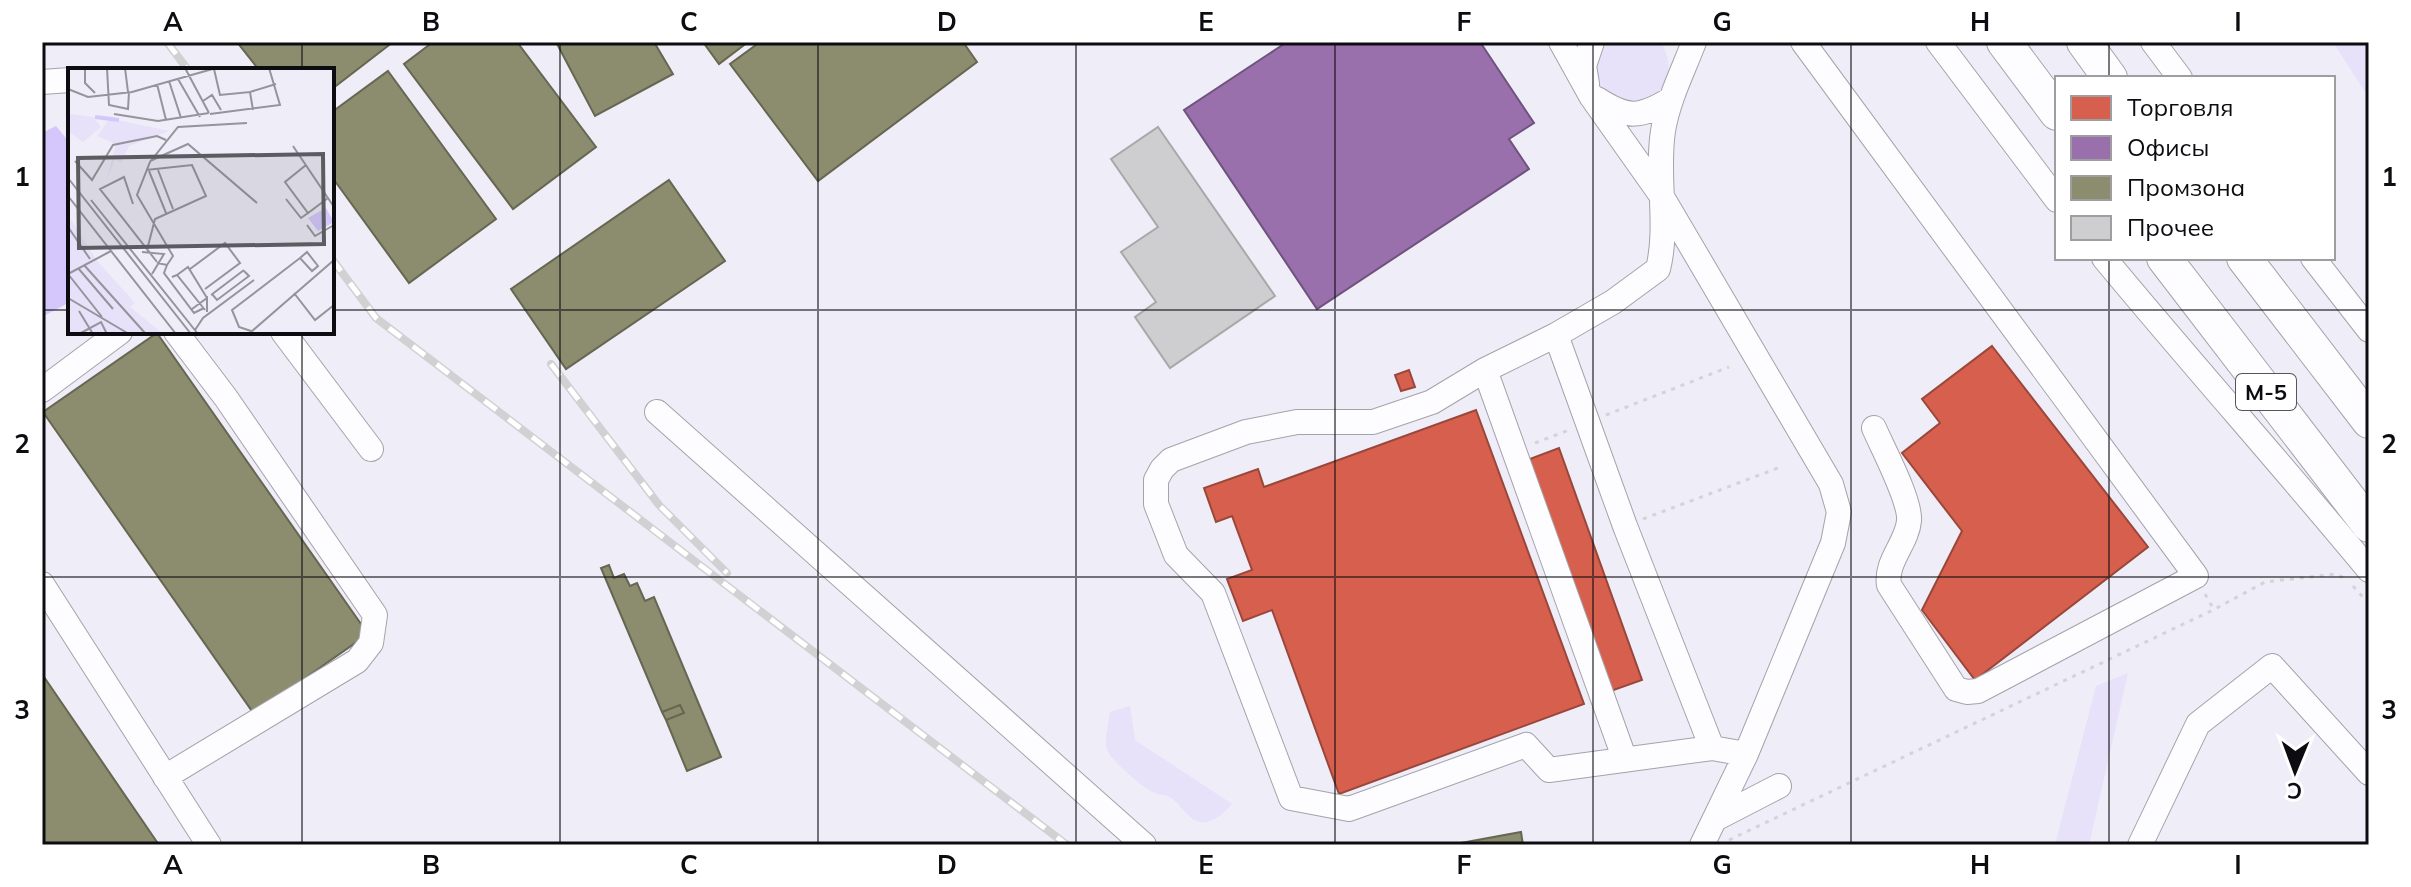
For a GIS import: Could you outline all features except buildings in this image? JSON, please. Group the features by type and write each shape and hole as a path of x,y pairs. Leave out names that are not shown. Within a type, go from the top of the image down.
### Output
{"highway":[{"path":"2004,42 2055,110"},
{"path":"2084,42 2109,76"},
{"name":"М-5","path":"2166,260 2369,525"},
{"name":"М-5","path":"2246,260 2369,421"}],"street":[{"path":"1561,42 1590,91 1661,195 1831,484 1839,512 1833,543 1709,839"},
{"path":"1592,42 1584,66 1590,91 1619,113 1631,115 1651,111 1676,89"},
{"path":"1670,42 1675,49 1676,89"},
{"path":"1694,42 1663,131 1662,252 1658,269 1613,302 1432,402 1373,422 1297,422 1246,432 1171,460 1156,480 1156,504 1176,555 1213,593 1291,798 1349,809 1526,745 1549,770 1712,748 1746,754"},
{"path":"1803,42 2196,576 1978,691 1956,689 1889,585 1889,570 1909,523 1909,508 1874,428"},
{"path":"1938,42 2055,197"},
{"path":"2153,42 2178,76"},
{"path":"42,82 68,80"},
{"path":"2106,260 2369,570"},
{"path":"2315,260 2369,330"},
{"path":"42,390 117,334"},
{"path":"165,777 357,661 371,643 375,615 226,398 178,334"},
{"path":"285,334 371,449"},
{"path":"1556,335 1625,526 1712,748"},
{"path":"1485,370 1625,760"},
{"path":"657,412 1144,845"},
{"path":"42,584 209,845"},
{"path":"2140,845 2198,724 2272,666 2369,773"},
{"path":"1709,839 1779,786"}],"path":[{"path":"1514,451 1729,367"},
{"path":"1625,526 1778,468"},
{"path":"1709,839 1729,840 2213,610 2265,582 2336,574 2348,579 2369,604"}],"shaded area":[{"path":"1602,42 1661,42 1668,63 1666,80 1657,93 1628,103 1613,99 1601,89 1595,63"},
{"path":"2333,42 2369,42 2369,98"},
{"path":"56,126 68,141 68,303 42,317 42,133"},
{"path":"2128,673 2089,845 2055,845 2096,686"},
{"path":"1130,706 1135,740 1232,804 1222,814 1214,820 1195,820 1171,798 1142,785 1114,760 1106,746 1110,712"}],"railway":[{"path":"167,42 186,68"},
{"path":"334,262 376,318 1067,845"},
{"path":"551,364 659,505 727,573"}]}
